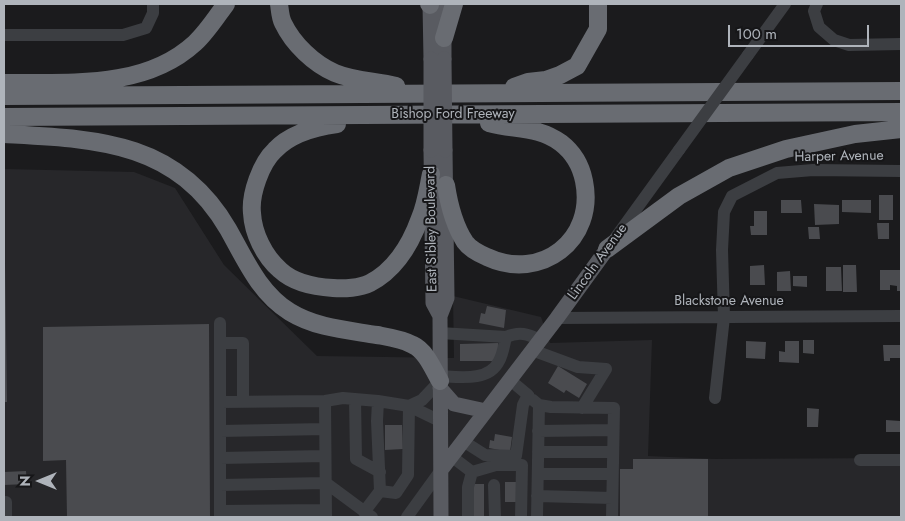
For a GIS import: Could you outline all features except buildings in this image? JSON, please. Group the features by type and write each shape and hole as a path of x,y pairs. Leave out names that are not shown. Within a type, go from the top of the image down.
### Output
{"highway":[{"path":"4,84 112,80 159,67 180,55 197,42 226,4"},
{"path":"279,4 282,22 297,45 312,59 335,73 365,81 386,83 423,94"},
{"path":"444,38 454,4"},
{"path":"495,93 528,82 546,80 577,66 598,30 598,4"},
{"name":"Bishop Ford Freeway","path":"4,96 901,91"},
{"name":"Bishop Ford Freeway","path":"4,117 901,112"},
{"path":"372,115 319,126 305,131 276,148 267,158 260,174 252,212 256,233 264,250 279,270 297,281 321,288 344,289 369,283 390,268 408,247 421,217 431,174"},
{"path":"446,185 455,222 466,244 479,254 499,262 515,265 535,264 568,243 580,227 586,206 586,190 582,169 574,156 561,144 544,134 527,128 495,125 459,115"},
{"path":"608,249 679,196 728,168 786,149 855,134 901,129"},
{"path":"4,134 99,142 117,146 166,164 205,195 226,226 255,278 269,296 289,312 313,324 388,337 414,345 426,358 440,382"}],"main road":[{"path":"433,4 444,38 438,59"},
{"path":"433,4 438,59"},
{"name":"East Sibley Boulevard","path":"438,59 438,150 431,174 433,303 440,316 442,517"},
{"path":"438,150 446,185 447,298 440,316"},
{"name":"Lincoln Avenue","path":"441,470 558,318 608,249"},
{"path":"440,382 454,404 486,411"}],"street":[{"path":"4,35 123,35 146,28 154,13 153,4"},
{"name":"Lincoln Avenue","path":"608,249 785,4"},
{"path":"817,4 814,11 819,26 834,40 849,45 901,44"},
{"name":"Harper Avenue","path":"715,398 724,318 722,250 724,212 732,196 777,173 804,171 901,171"},
{"name":"Blackstone Avenue","path":"558,318 901,316"},
{"path":"220,323 220,514 326,514 325,401"},
{"path":"440,333 506,337 516,333 524,333 537,345 578,367 606,369 582,408"},
{"path":"409,406 422,400 440,382 479,376 491,371 499,361 506,337"},
{"path":"220,343 243,343 243,402"},
{"path":"510,380 539,404 551,408 614,408 612,517"},
{"path":"463,441 485,455 516,456 523,405 528,395"},
{"path":"220,402 325,401 342,398 378,400 409,406 440,421"},
{"path":"355,399 356,459 380,472"},
{"path":"220,485 326,483 368,514 380,491 378,400"},
{"path":"536,517 539,404"},
{"path":"380,491 396,493 408,475 409,406"},
{"path":"220,431 325,429"},
{"path":"538,431 613,430"},
{"path":"538,452 613,452"},
{"path":"220,458 326,456"},
{"path":"451,456 472,472"},
{"path":"860,460 901,460"},
{"path":"472,472 496,465 522,465 521,517"},
{"name":"Lincoln Avenue","path":"407,517 441,470"},
{"path":"468,517 468,487 472,472"},
{"path":"538,474 612,474"},
{"path":"494,485 495,517"},
{"path":"537,496 612,498"},
{"path":"4,502 6,502 6,517"}],"shaded area":[{"path":"4,169 134,172 175,188 224,265 317,356 454,358 453,296 541,317 550,343 652,340 648,456 714,459 901,458 901,517 4,517"}]}
